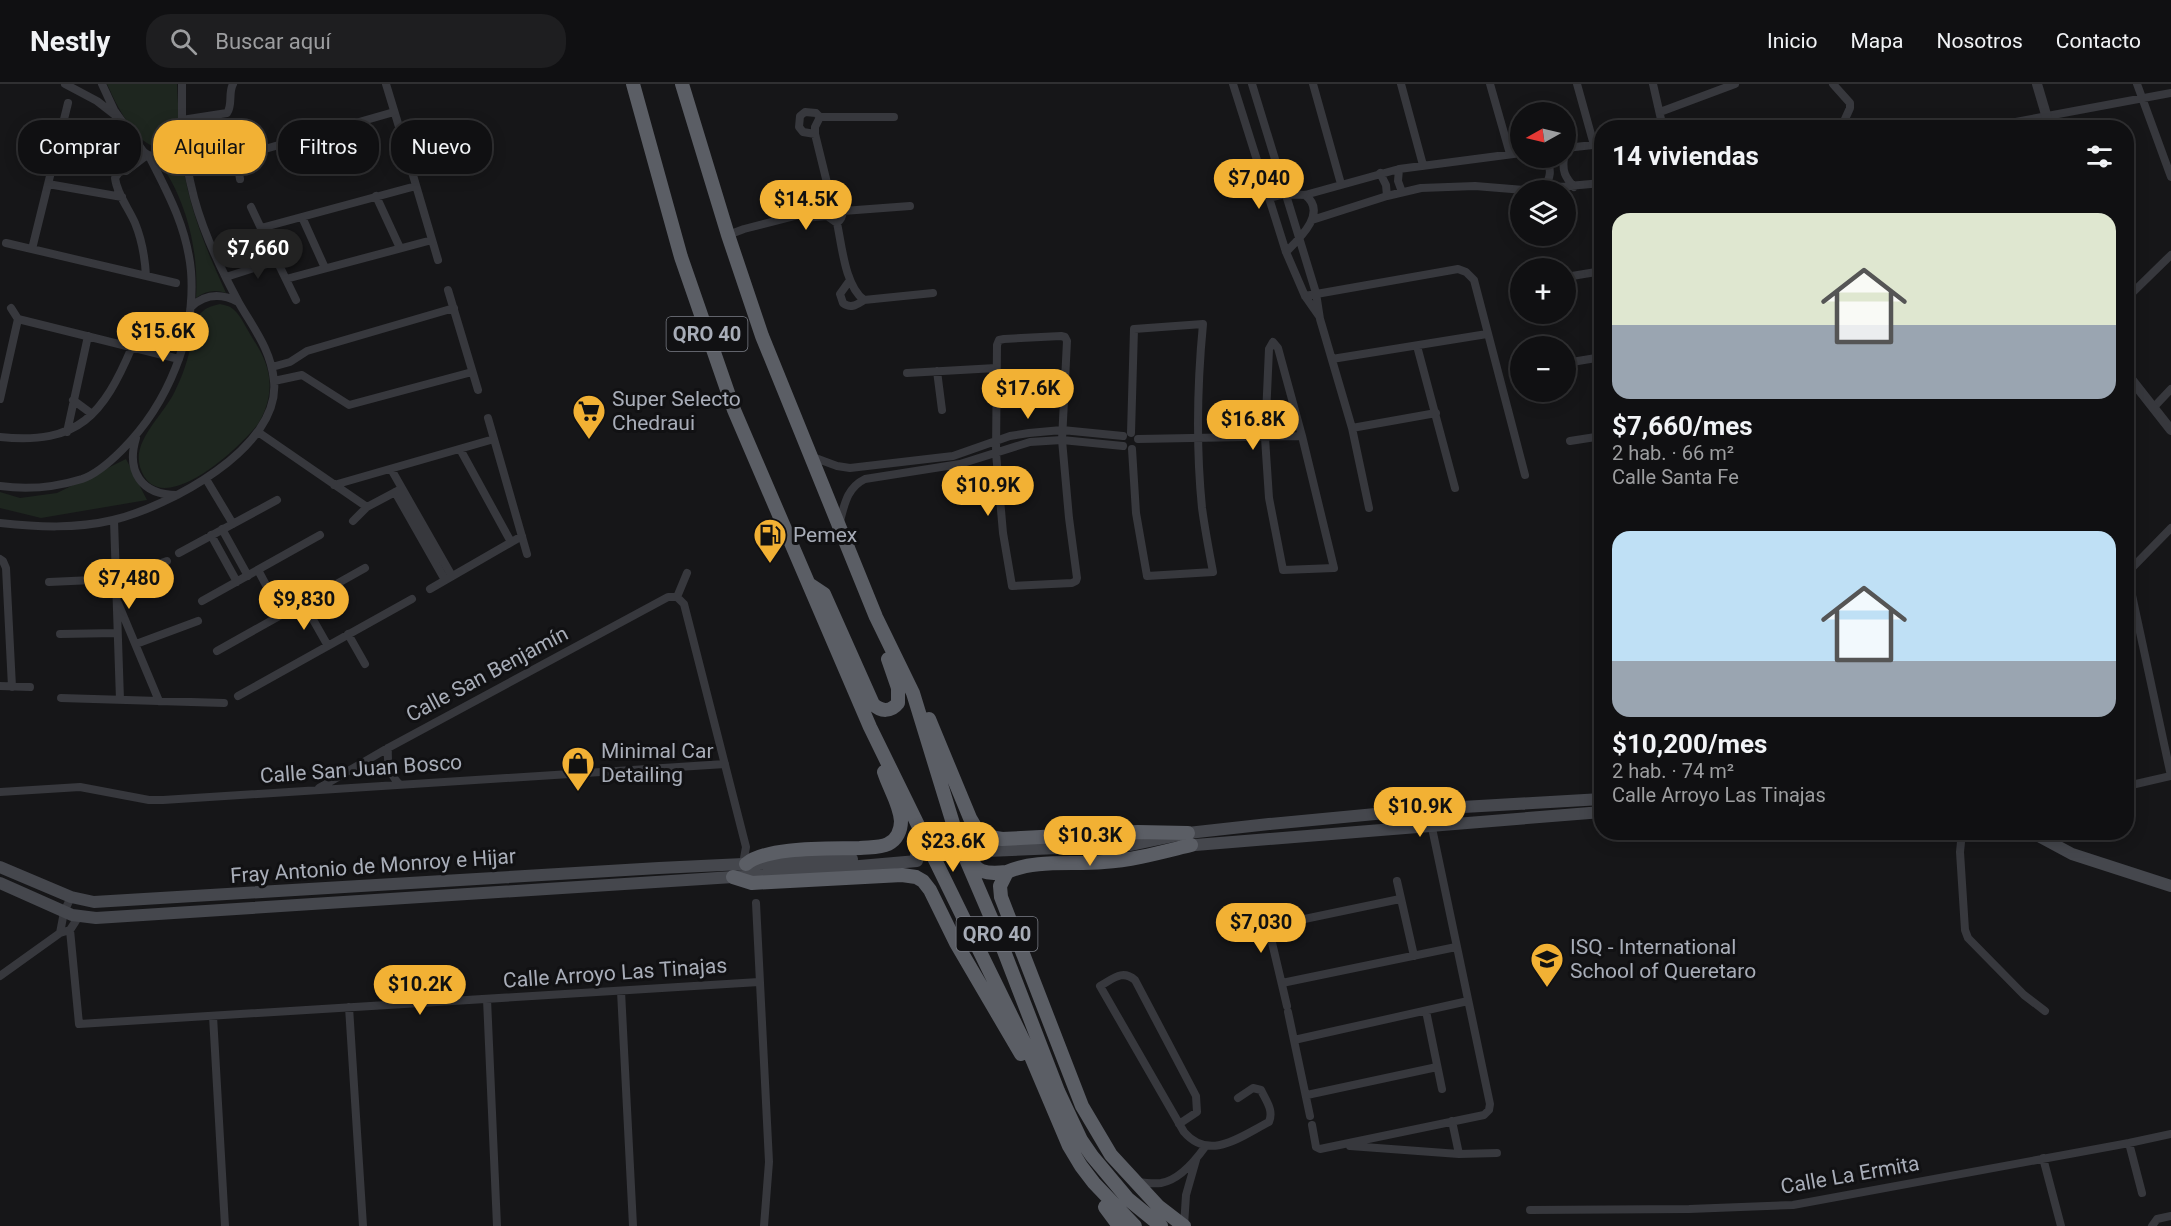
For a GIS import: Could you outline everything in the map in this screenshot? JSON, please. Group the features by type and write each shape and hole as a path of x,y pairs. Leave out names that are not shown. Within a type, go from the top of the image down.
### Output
{"highway":[{"name":"QRO 40","path":"633,84 681,257 734,410 870,727 1030,1054 1069,1146 1081,1166 1108,1199 1135,1226"},
{"path":"638,84 646,110 652,151"},
{"path":"674,84 686,122 699,138"},
{"name":"QRO 40","path":"682,84 728,235 762,336 876,617 913,693 959,843 992,920 1058,1091 1081,1140 1092,1156 1128,1199 1161,1226"},
{"path":"808,583 824,594 873,704 878,709 888,710 898,704 898,688 880,639 876,617"},
{"path":"913,693 929,718 970,819 977,830 990,837 1002,839 1138,832 1189,839"},
{"path":"749,867 753,859 772,852 873,847 888,844 895,839 900,828 900,812 870,727"},
{"path":"990,837 977,841 971,855 973,864 979,871 991,873 1006,872 1027,865 1104,862 1135,858 1189,839"},
{"path":"1006,872 1000,886 1001,897 1082,1106 1111,1155 1158,1206 1184,1226"},
{"path":"733,878 752,883 902,874 923,881 930,890 976,978 1050,1103"},
{"path":"992,920 1044,1008"},
{"path":"1081,1166 1119,1226"}],"main road":[{"path":"749,867 987,854 1132,850 1189,839 1428,808 1594,799"},
{"path":"1189,839 1594,813"},
{"path":"2045,840 2072,855 2171,886"},
{"name":"Fray Antonio de Monroy e Hijar","path":"0,867 71,897 94,902 733,878 749,867"},
{"name":"Fray Antonio de Monroy e Hijar","path":"0,883 64,912 79,916 122,916 407,891 749,867"},
{"path":"121,901 122,916"}],"street":[{"path":"65,84 120,118"},
{"path":"102,84 120,118 146,154 169,192 183,231 191,270 191,307 179,359 158,403 138,435 132,452 134,468 140,482 164,495 180,494"},
{"path":"182,84 182,120 227,113 230,110 230,93 233,84"},
{"path":"386,84 397,120"},
{"path":"1233,84 1286,252 1305,296 1320,319"},
{"path":"1251,84 1316,293 1320,319 1352,428 1369,508"},
{"path":"1313,84 1341,184"},
{"path":"1401,84 1423,165"},
{"path":"1269,198 1305,195 1399,169 1510,154 1490,84"},
{"path":"1577,84 1594,133"},
{"path":"1653,84 1662,120"},
{"path":"1660,112 1735,84"},
{"path":"1833,84 1850,104 1845,120"},
{"path":"2037,84 2048,120"},
{"path":"2137,84 2171,177"},
{"path":"2026,120 2171,93"},
{"path":"32,249 68,103"},
{"path":"815,134 803,132 799,127 800,116 804,112 810,111 820,117 894,117"},
{"path":"266,150 394,112"},
{"path":"820,117 815,134 831,199"},
{"path":"1576,146 1594,144"},
{"path":"146,276 142,243 116,178 120,166 146,154 153,153"},
{"path":"1399,169 1398,181 1402,192"},
{"path":"1380,173 1386,185 1386,196"},
{"path":"0,523 57,527 114,520 180,494 206,479 225,464 258,432 270,413 275,391 268,352 238,302 219,263 197,206 191,174"},
{"path":"239,174 240,179"},
{"path":"413,174 438,260"},
{"path":"48,184 122,197"},
{"path":"1576,187 1594,184"},
{"path":"261,228 416,186"},
{"path":"1312,220 1402,192 1436,187 1475,186 1510,189"},
{"path":"1286,252 1299,239 1312,220 1314,214 1312,203 1305,195"},
{"path":"376,196 400,248"},
{"path":"831,199 837,200 843,211 842,219 837,223"},
{"path":"823,213 831,199"},
{"path":"843,211 910,206"},
{"path":"219,263 265,248 267,241 251,207"},
{"path":"728,235 791,218 823,213 837,223 850,280 855,292 864,300"},
{"path":"302,217 325,268"},
{"path":"286,279 432,240"},
{"path":"6,243 176,283"},
{"path":"2134,291 2171,255"},
{"path":"226,277 273,262 279,265 296,300"},
{"path":"1305,296 1458,269 1466,272 1474,280 1526,475"},
{"path":"1576,275 1594,272"},
{"path":"850,280 840,294 843,303 851,306 864,300 933,293"},
{"path":"448,290 477,390"},
{"path":"191,307 205,297 213,296 231,298 238,302"},
{"path":"10,308 18,319 179,359"},
{"path":"272,367 294,359 307,351 454,308"},
{"path":"0,399 18,319"},
{"path":"810,456 837,466 850,468 960,464 1030,442 1062,440 1127,447 1137,443 1130,436 1134,329 1203,324 1198,382 1198,438 1203,509 1213,572 1147,576 1127,447 1122,441 1130,436"},
{"path":"1332,359 1488,334"},
{"path":"67,432 88,336"},
{"path":"1065,337 1067,341 1062,440 1077,578 1072,583 1012,586 1003,533 995,441 996,368 999,340 1065,337"},
{"path":"1273,342 1278,348 1302,436 1334,568 1283,570 1269,498 1265,438 1269,349 1273,342"},
{"path":"1418,346 1455,488"},
{"path":"0,437 34,439 67,432 92,414 119,376 132,347"},
{"path":"1576,361 1594,358"},
{"path":"907,373 996,368"},
{"path":"937,371 942,410"},
{"path":"274,381 297,375 307,378 349,405 472,372"},
{"path":"2134,383 2171,430"},
{"path":"2154,407 2171,389"},
{"path":"73,400 92,414"},
{"path":"1352,428 1436,413"},
{"path":"488,418 527,554"},
{"path":"838,526 846,498 856,484 865,479 953,456 1020,434 1062,430 1130,436 1198,438 1302,436"},
{"path":"258,432 367,507"},
{"path":"0,486 30,488 83,478 110,462 138,435"},
{"path":"1570,441 1594,437"},
{"path":"334,484 494,439"},
{"path":"460,449 511,542"},
{"path":"850,468 856,484"},
{"path":"391,469 398,490 448,578"},
{"path":"206,479 233,524"},
{"path":"353,521 367,507 398,490"},
{"path":"180,553 277,500"},
{"path":"114,520 120,700"},
{"path":"2134,565 2171,528"},
{"path":"222,529 248,576"},
{"path":"211,535 237,582"},
{"path":"202,601 320,535"},
{"path":"430,589 522,536"},
{"path":"0,559 6,568 12,687"},
{"path":"49,582 115,579 167,561"},
{"path":"217,651 365,568"},
{"path":"258,570 282,615"},
{"path":"687,573 677,597 684,604 746,847 749,867"},
{"path":"116,597 159,702"},
{"name":"Calle San Benjamín","path":"317,789 388,748 668,597 677,597"},
{"path":"238,696 412,599"},
{"path":"303,602 328,646"},
{"path":"2134,604 2171,776 2134,784"},
{"path":"136,644 198,621"},
{"path":"60,634 117,633"},
{"path":"348,634 365,664"},
{"path":"0,686 30,687"},
{"path":"61,698 224,703"},
{"path":"2166,752 2171,742"},
{"path":"388,748 388,767 392,777 399,784"},
{"name":"Calle San Juan Bosco","path":"0,792 80,788 149,800 163,800 725,764"},
{"path":"1400,898 1271,926 1269,930 1318,1149 1484,1115 1489,1110 1490,1104 1428,808"},
{"path":"1962,840 1965,930 1968,938 2024,995 2045,1011"},
{"path":"1397,881 1414,956"},
{"path":"60,933 64,912 71,897"},
{"path":"756,903 768,1162 764,1226"},
{"path":"0,976 60,933 70,930 79,916"},
{"name":"Calle Arroyo Las Tinajas","path":"70,930 79,1024 759,982"},
{"path":"1282,983 1456,947"},
{"path":"1179,1124 1197,1112 1196,1096 1135,980 1128,975 1121,974 1100,986 1179,1124 1191,1140 1205,1147 1220,1146 1269,1122 1272,1116 1270,1107 1261,1090 1253,1088 1238,1098"},
{"path":"621,990 633,1226"},
{"path":"487,999 497,1226"},
{"path":"1294,1040 1468,1001"},
{"path":"349,1008 363,1226"},
{"path":"1426,1011 1442,1089"},
{"path":"213,1016 225,1226"},
{"path":"1306,1095 1437,1067"},
{"path":"1452,1121 1459,1154"},
{"name":"Calle La Ermita","path":"1530,1210 1698,1209 1793,1205 2171,1134"},
{"path":"2130,1143 2142,1193"},
{"path":"1340,1146 1459,1154 1497,1153"},
{"path":"1134,1182 1159,1184 1167,1182 1196,1160 1205,1147"},
{"path":"2043,1158 2061,1226"},
{"path":"1184,1226 1186,1195 1196,1160"},
{"path":"2152,1224 2157,1219 2171,1216"}],"shaded area":[{"path":"107,84 177,84 178,120 153,120 153,145 141,138 141,120 126,120"},
{"path":"167,174 184,174 191,204 226,293 210,291 196,298 193,243 183,206"},
{"path":"220,304 230,307 239,315 264,358 270,386 266,406 258,424 249,435 218,463 181,485 164,488 150,483 140,467 141,447 150,428 178,386 198,317 207,308"},
{"path":"126,459 147,500 41,518 0,508 0,492 20,498 57,493"}],"place":[{"name":"Super Selecto Chedraui","path":"589,440"},
{"name":"Pemex","path":"770,564"},
{"name":"Minimal Car Detailing","path":"578,792"},
{"name":"ISQ - International School of Queretaro","path":"1547,988"}]}
